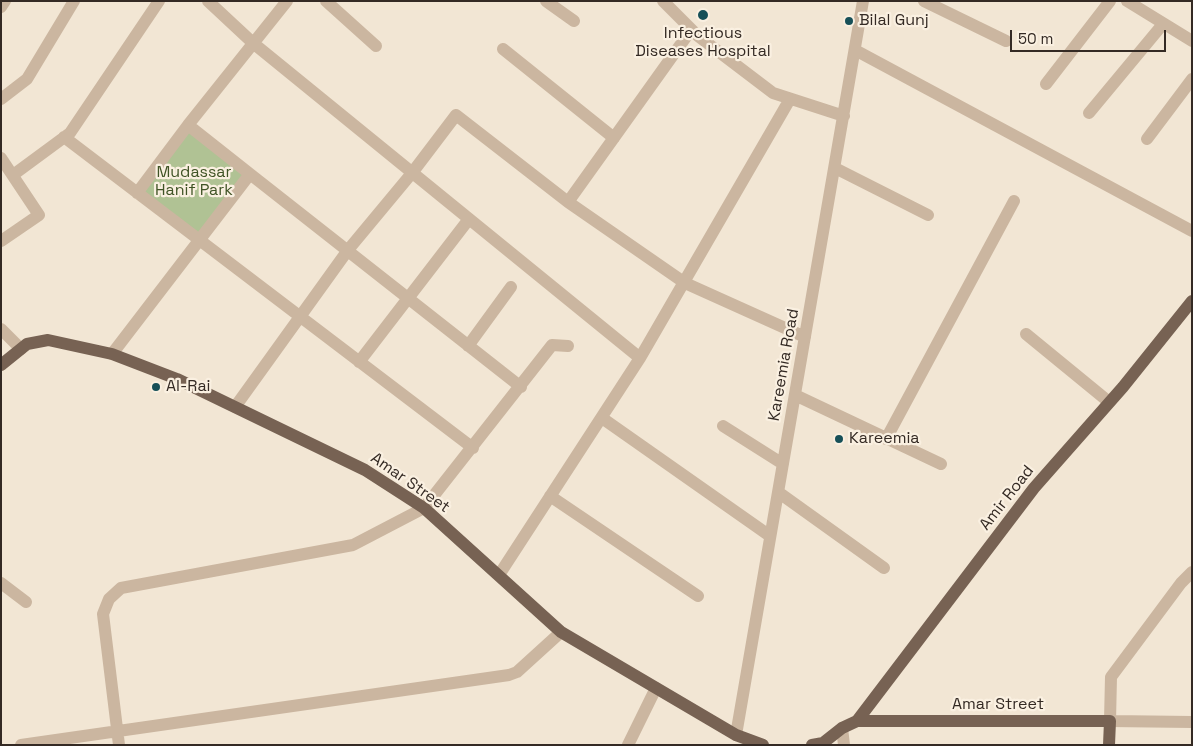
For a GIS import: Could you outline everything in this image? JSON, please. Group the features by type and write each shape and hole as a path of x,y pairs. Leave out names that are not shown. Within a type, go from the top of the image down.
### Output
{"main road":[{"name":"Amir Road","path":"857,721 1034,488 1109,402 1192,301"},
{"name":"Amar Street","path":"1,365 27,344 48,340 112,354 177,379 365,470 424,508 561,632 736,735 763,745"},
{"name":"Amar Street","path":"812,745 823,743 842,728 857,721 1110,721"},
{"path":"1110,721 1110,745"}],"street":[{"path":"1,7 4,1"},
{"path":"1,99 27,79 74,1"},
{"path":"13,175 70,133 159,1"},
{"path":"208,1 254,43 640,358"},
{"path":"137,193 188,125 287,1"},
{"path":"546,1 574,21"},
{"path":"662,1 692,30 773,93 844,116"},
{"name":"Kareemia Road","path":"736,735 863,1"},
{"path":"924,1 1006,41"},
{"path":"1046,84 1110,1"},
{"path":"1128,1 1192,41"},
{"path":"333,4 376,46"},
{"path":"1090,113 1163,24"},
{"path":"568,202 692,30"},
{"path":"503,49 614,138"},
{"path":"855,50 1192,231"},
{"path":"1147,138 1192,79"},
{"path":"499,575 640,358 790,99"},
{"path":"235,407 348,250 412,173 456,115 568,202 685,283 805,337"},
{"path":"188,125 521,387"},
{"path":"64,137 473,448"},
{"path":"1,158 38,215 1,241"},
{"path":"835,168 928,215"},
{"path":"112,354 250,174"},
{"path":"886,439 1014,201"},
{"path":"359,362 407,297 469,219"},
{"path":"468,346 511,287"},
{"path":"1,329 21,349"},
{"path":"1026,334 1109,402"},
{"path":"119,745 103,614 109,599 121,588 354,545 424,508 521,387 552,345 568,346"},
{"path":"795,395 941,464"},
{"path":"602,418 770,536"},
{"path":"724,426 783,464"},
{"path":"778,492 884,568"},
{"path":"550,496 698,596"},
{"path":"1110,721 1111,678 1182,582 1192,572"},
{"path":"1,583 26,602"},
{"path":"21,745 509,675 517,672 561,632"},
{"path":"628,745 656,688"},
{"name":"Amar Street","path":"1110,721 1192,722"},
{"path":"842,728 844,745"}],"green space":[{"name":"Mudassar Hanif Park","path":"188,125 250,174 199,241 137,193"}],"place":[{"name":"Infectious Diseases Hospital","path":"703,15"},
{"name":"Bilal Gunj","path":"849,21"},
{"name":"Al-Rai","path":"156,387"},
{"name":"Kareemia","path":"839,439"}]}
